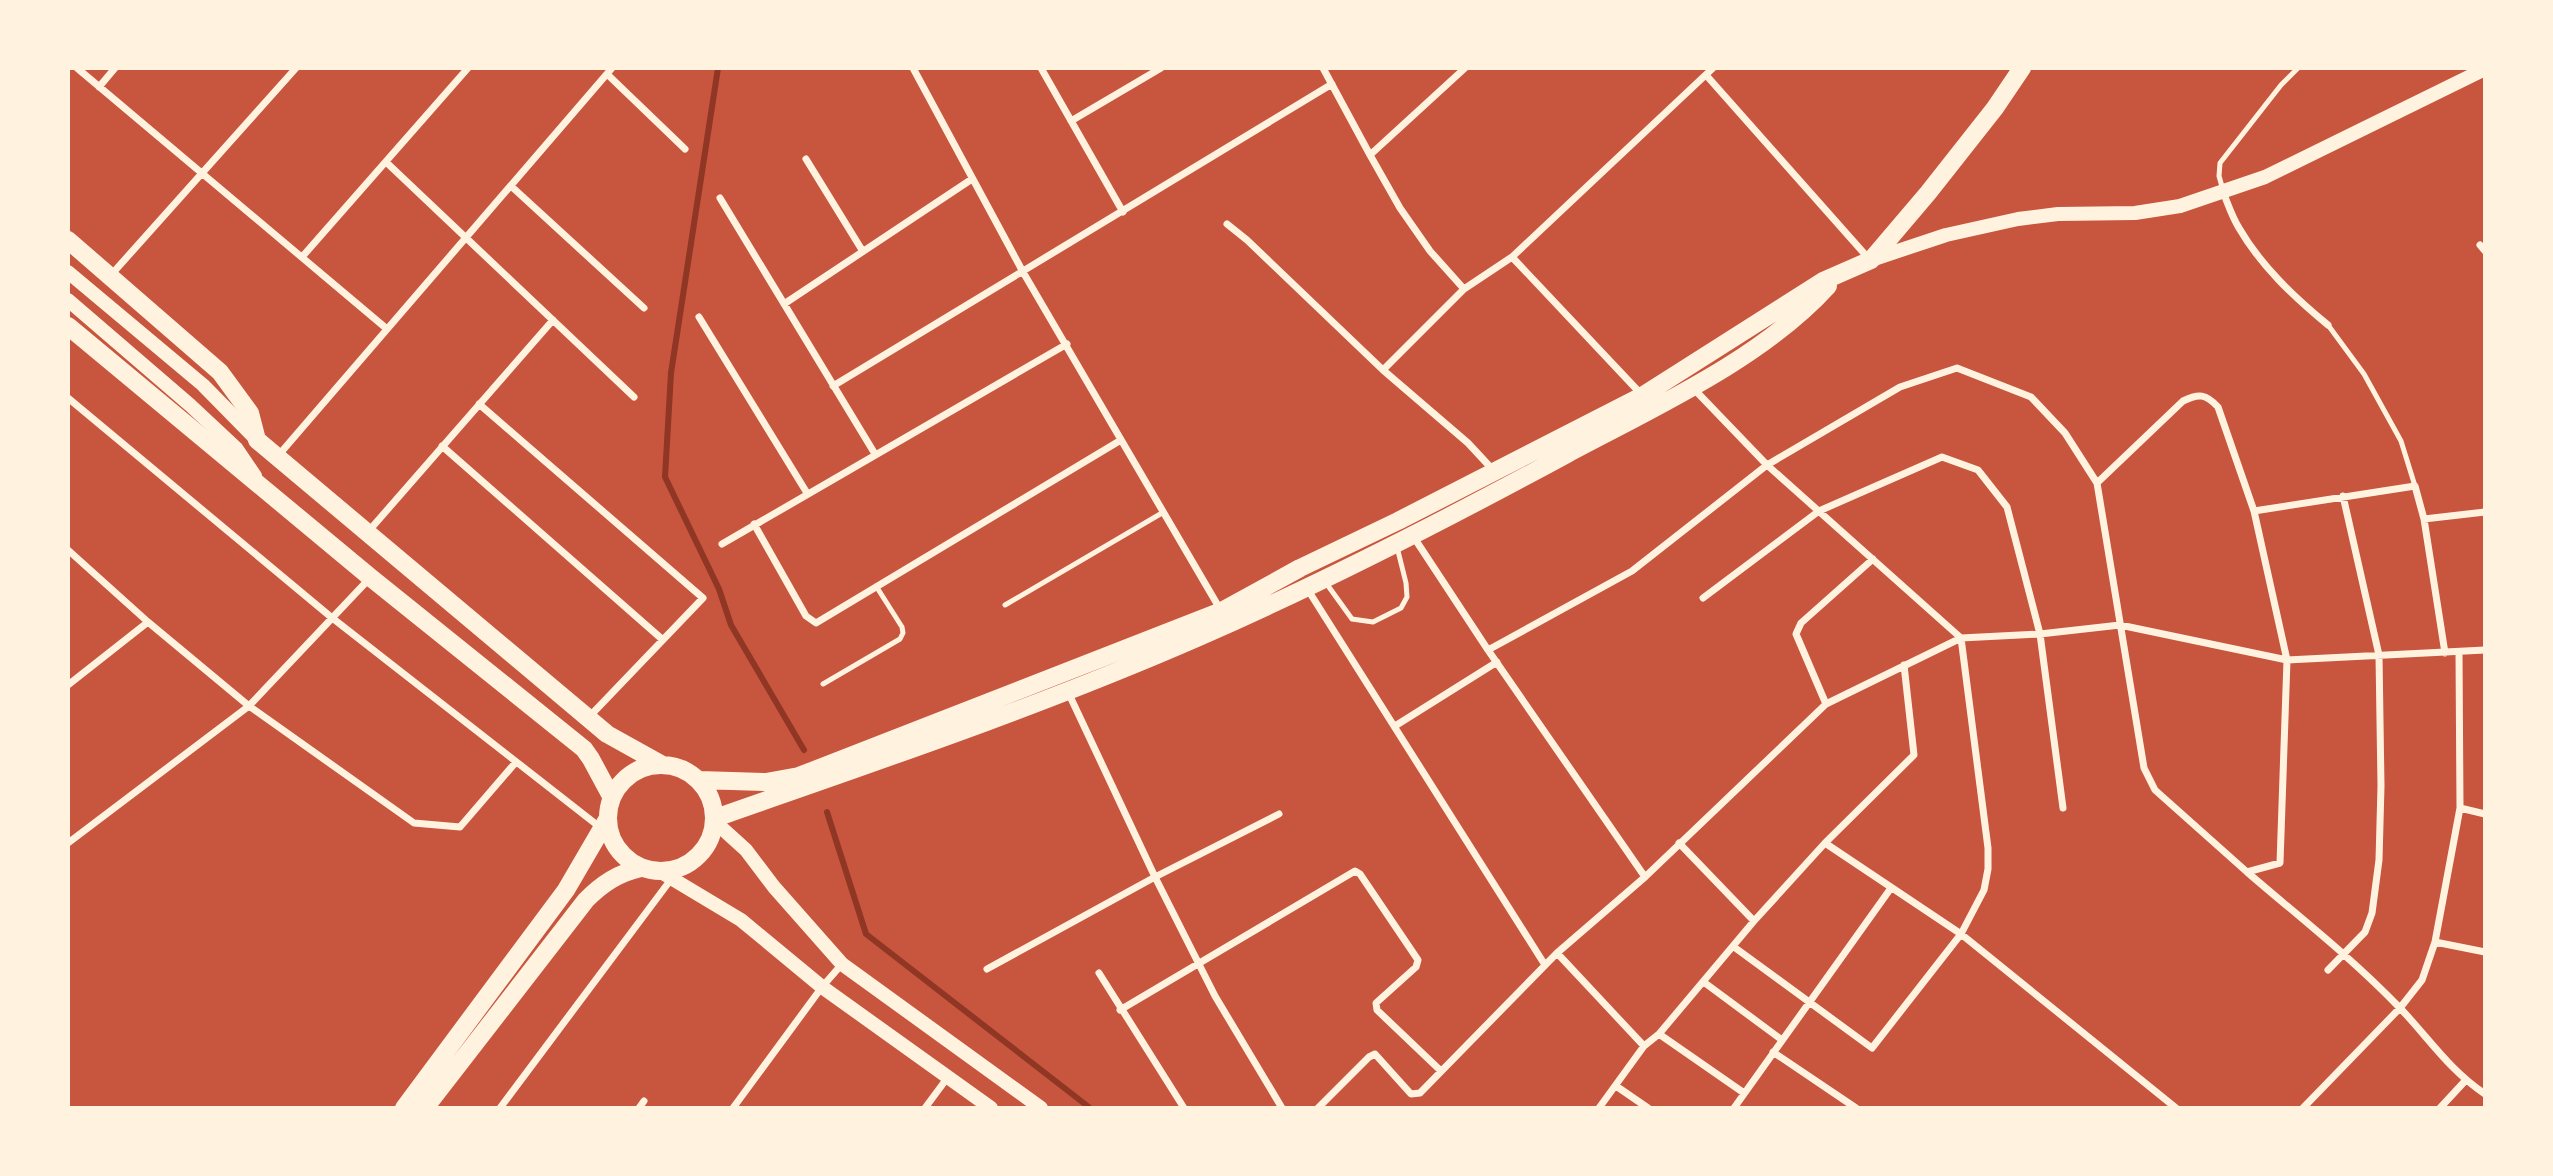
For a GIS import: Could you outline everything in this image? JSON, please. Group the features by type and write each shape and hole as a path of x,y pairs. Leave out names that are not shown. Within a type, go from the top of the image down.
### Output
{"main road":[{"path":"1871,260 1995,108 2022,68"},
{"path":"699,780 766,782 799,776 1306,588 1412,535 1685,380 1823,281 1871,260 1946,235 2018,219 2058,214 2135,213 2180,206 2265,177 2485,69"},
{"path":"68,240 220,372 250,413 257,440"},
{"path":"68,272 202,385 257,440 607,734 661,764 682,769 699,780 711,797 715,820 711,839 693,860 666,875"},
{"path":"68,300 236,448 260,484"},
{"path":"68,326 370,577 584,749 612,798"},
{"path":"715,820 1068,691 1224,618 1300,568 1642,396 1685,380"},
{"path":"404,1108 566,890 605,823 612,798 623,780 641,769 661,764"},
{"path":"715,820 746,850 774,887 842,964 1041,1108"},
{"path":"605,823 623,856 641,868 666,875 741,920 822,986 991,1108"},
{"path":"425,1108 586,901 598,888 621,873 641,868"}],"street":[{"path":"77,68 387,329"},
{"path":"99,87 115,68"},
{"path":"111,275 296,68"},
{"path":"302,257 468,68"},
{"path":"913,68 1023,272 1224,618"},
{"path":"1041,68 1123,212"},
{"path":"1071,121 1161,68"},
{"path":"1323,68 1400,208 1430,251 1464,289"},
{"path":"1370,155 1465,68"},
{"path":"1383,370 1464,289 1486,277 1512,257 1713,68"},
{"path":"277,457 610,71 685,149"},
{"path":"1706,75 1871,260"},
{"path":"833,386 1332,84"},
{"path":"806,159 862,250"},
{"path":"386,162 634,397"},
{"path":"784,304 972,178"},
{"path":"511,186 645,308"},
{"path":"2224,192 2238,227 2265,264 2292,294 2328,325"},
{"path":"720,198 875,454"},
{"path":"1227,224 1383,370 1468,443 1495,472"},
{"path":"1512,257 1642,396"},
{"path":"699,317 807,493"},
{"path":"367,533 553,320"},
{"path":"722,544 1067,344"},
{"path":"1488,650 1632,571 1767,465 1900,387 1957,368 2031,397 2065,433 2096,483 2144,768 2155,790 2343,954 2400,1007 2448,1065 2485,1094"},
{"path":"1685,380 1767,465 1961,638 1988,848 1984,890 1961,934 1872,1048 1734,947"},
{"path":"2096,483 2183,401 2197,394 2209,396 2218,407 2254,511 2287,660 2280,863 2247,872"},
{"path":"68,398 331,617 516,762 605,823"},
{"path":"479,404 703,598 588,718"},
{"path":"754,524 810,620 816,622 1121,440"},
{"path":"442,446 663,640"},
{"path":"1703,598 1819,511 1942,457 1978,470 2007,507 2039,635 2063,808"},
{"path":"2254,511 2415,486 2424,519 2445,653"},
{"path":"2328,970 2365,932 2372,913 2376,888 2381,786 2379,655 2343,496"},
{"path":"2424,519 2485,512"},
{"path":"1412,535 1644,877"},
{"path":"68,551 249,706 414,823 460,827 516,762"},
{"path":"1826,704 1796,634 1801,623 1873,559"},
{"path":"68,843 249,706 370,577"},
{"path":"1306,588 1545,965"},
{"path":"68,685 148,622"},
{"path":"1318,1108 1375,1054 1411,1094 1420,1093 1557,953 1644,877 1826,704 1961,638 2039,635 2120,625 2287,660 2485,650"},
{"path":"2303,1108 2400,1007 2422,980 2435,942 2460,808 2459,652"},
{"path":"1395,726 1497,662"},
{"path":"1599,1108 1644,1046 1660,1034 1705,983 1754,921 1825,843 1913,755 1904,665"},
{"path":"1068,691 1198,963 1282,1108"},
{"path":"2460,808 2485,814"},
{"path":"987,969 1155,877 1279,814"},
{"path":"1679,843 1754,921"},
{"path":"1825,843 1961,934 2176,1108"},
{"path":"1121,1010 1355,870 1418,963 1376,1006 1441,1071"},
{"path":"500,1108 666,875"},
{"path":"1734,1108 1891,888"},
{"path":"2435,942 2485,952"},
{"path":"1557,953 1644,1046"},
{"path":"733,1108 822,986 842,964"},
{"path":"1099,973 1184,1108"},
{"path":"1705,983 1782,1040"},
{"path":"1660,1034 1744,1093"},
{"path":"1773,1052 1856,1108"},
{"path":"925,1108 948,1076"},
{"path":"2440,1108 2465,1080"},
{"path":"1616,1086 1648,1108"}],"lane":[{"path":"2224,192 2219,176 2220,163 2281,85 2298,68"},
{"path":"2328,325 2364,374 2401,441 2415,486"},
{"path":"1005,605 1162,513"},
{"path":"1324,580 1352,619 1373,622 1401,608 1407,597 1403,564 1395,544"},
{"path":"823,684 900,639 902,627 876,586"}],"waterway":[{"path":"718,68 671,373 665,477 719,589 731,625 804,750"},
{"path":"827,812 866,934 1090,1108"}]}
